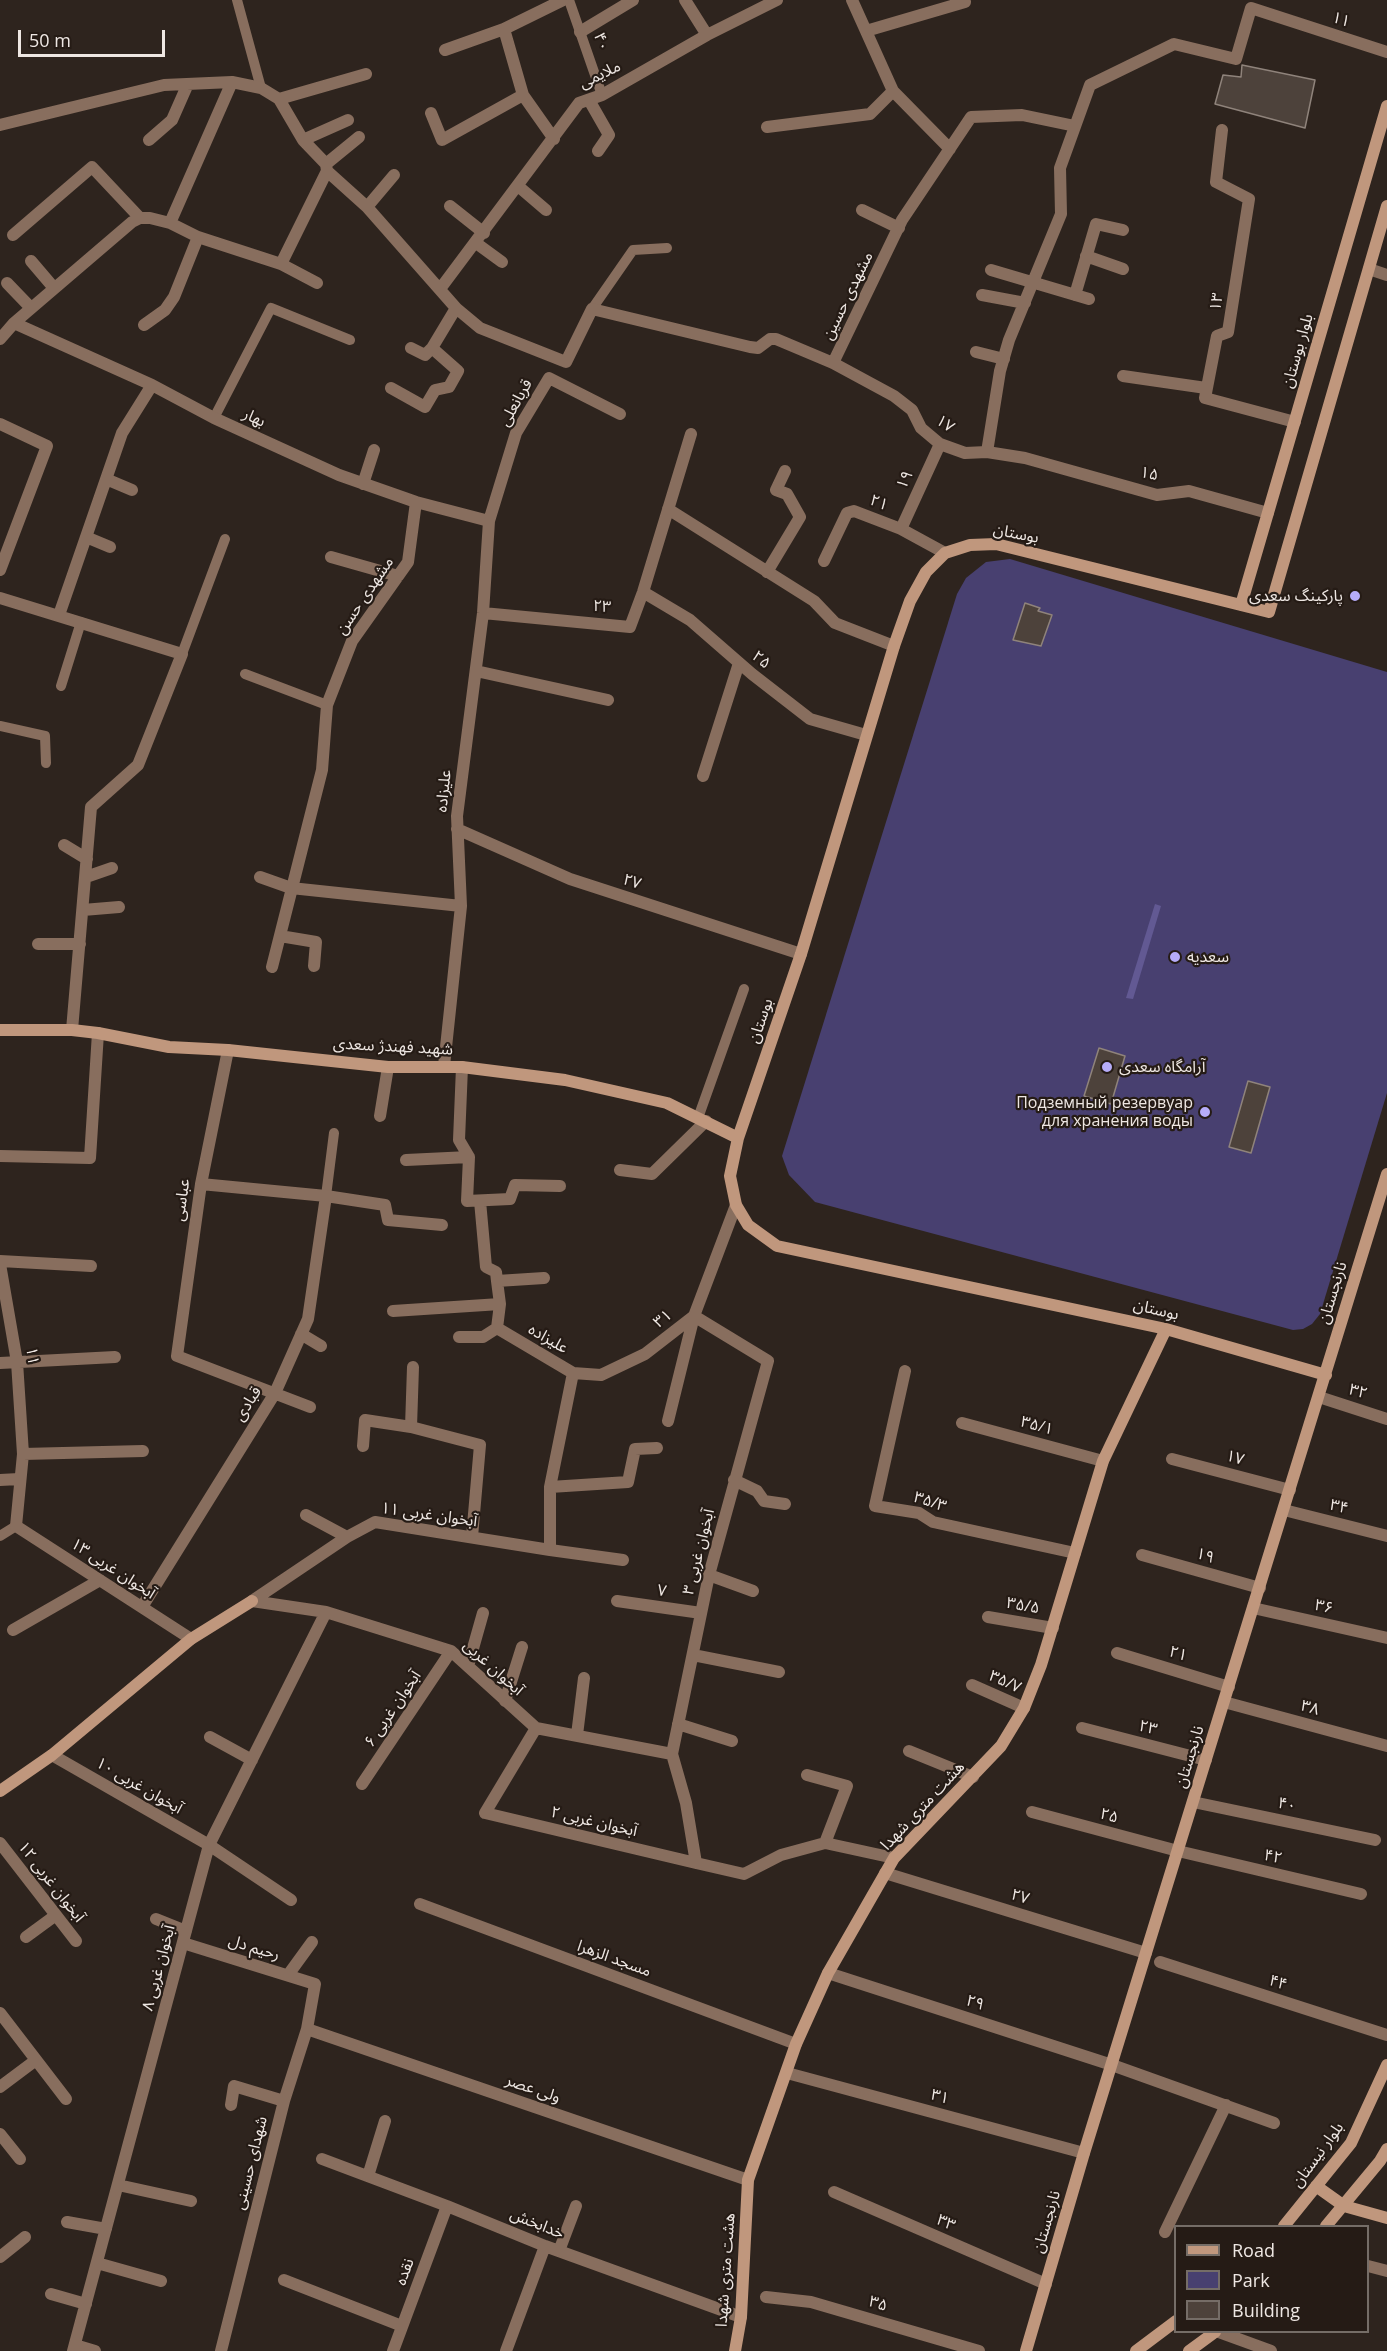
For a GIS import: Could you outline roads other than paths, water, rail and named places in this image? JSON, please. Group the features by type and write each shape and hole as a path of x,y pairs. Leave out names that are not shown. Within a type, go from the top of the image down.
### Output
{"street":[{"path":"445,50 504,29 563,0"},
{"path":"580,32 633,0"},
{"path":"685,0 707,35"},
{"name":"ملایمی","path":"440,289 579,103 602,95 707,35 777,0"},
{"path":"852,0 893,91 950,149"},
{"path":"867,31 965,2"},
{"name":"۱۱","path":"1075,126 1089,84 1174,44 1236,59 1251,8 1387,52"},
{"path":"504,29 523,95 554,139"},
{"path":"279,99 366,74"},
{"path":"170,223 232,82"},
{"path":"0,125 164,85 188,86 232,82 261,88 279,99 303,140 327,168 367,207 456,308 480,328 566,362 592,309"},
{"path":"149,140 172,120 188,86"},
{"path":"766,127 870,114 893,91"},
{"path":"431,113 442,140 523,95"},
{"path":"589,100 609,135 598,151"},
{"name":"بلوار بوستان","path":"1241,605 1387,106"},
{"name":"مشهدی حسین","path":"592,309 750,347 758,348 771,339 776,339 833,363 898,228 971,117 1022,116 1075,126"},
{"path":"303,140 348,120"},
{"path":"987,452 1009,340 1061,214 1060,168 1075,126"},
{"name":"۱۳","path":"1206,388 1217,336 1228,332 1249,199 1216,182 1222,130"},
{"path":"281,264 327,168 359,137"},
{"path":"13,235 92,167 140,218"},
{"path":"367,207 394,175"},
{"path":"518,186 546,210"},
{"path":"450,206 502,262"},
{"path":"1387,206 1369,269 1387,275"},
{"path":"862,210 898,228"},
{"path":"0,339 14,323 54,288 140,218 170,223 198,237 281,264 317,283"},
{"path":"1074,295 1096,224 1123,230"},
{"path":"144,325 165,310 174,297 198,237"},
{"path":"1086,256 1123,269"},
{"path":"31,261 54,288"},
{"name":"بوستان","path":"1326,1375 1166,1329 777,1246 748,1225 736,1205 730,1176 738,1138 801,954 894,646 910,601 926,572 945,553 970,545 996,544 1269,612 1369,269"},
{"path":"991,270 1089,299"},
{"path":"7,283 31,308"},
{"path":"982,295 1025,303"},
{"path":"411,348 425,355 432,348 456,308"},
{"name":"بهار","path":"14,323 152,385 214,418 339,475 416,502 489,520"},
{"path":"391,388 425,407 435,390 449,387 458,371 432,348"},
{"path":"976,352 1004,359"},
{"name":"۱۷","path":"833,363 877,386 912,410 921,428 940,444 965,453 987,452 1025,458"},
{"path":"1123,376 1206,388 1204,398 1294,422"},
{"name":"قربانعلی","path":"489,520 516,434 549,378 620,414"},
{"path":"59,615 122,434 152,385"},
{"path":"0,424 47,446 6,539 0,570"},
{"name":"۲۳","path":"483,613 630,627 692,434"},
{"name":"۱۹","path":"901,529 940,444"},
{"path":"363,484 374,450"},
{"name":"۱۵","path":"1025,458 1157,495 1189,490 1268,513"},
{"path":"767,572 800,517 786,494 776,490 785,471"},
{"path":"106,479 132,490"},
{"name":"مشهدی حسن","path":"272,967 322,770 327,705 352,641 408,562 416,502"},
{"path":"668,509 813,601 835,623 894,646"},
{"name":"۲۱","path":"824,561 847,513 854,511 901,529 945,553"},
{"name":"علیزاده","path":"444,1066 461,906 457,816 483,613 489,520"},
{"path":"86,537 110,547"},
{"path":"331,557 398,576"},
{"name":"۲۵","path":"643,592 690,620 739,663 810,718 866,735"},
{"path":"0,597 182,654 138,765 91,807 72,1030"},
{"path":"703,776 739,663"},
{"path":"476,671 608,700"},
{"name":"۲۷","path":"457,829 570,879 801,954"},
{"path":"63,845 87,859"},
{"path":"86,877 112,868"},
{"path":"260,877 291,888 461,906"},
{"path":"83,910 119,907"},
{"path":"280,936 316,942 314,966"},
{"path":"38,944 80,944"},
{"name":"شهید فهندژ سعدی","path":"0,1030 72,1030 169,1047 228,1050 388,1067 462,1067 565,1080 667,1102 738,1138"},
{"path":"0,1156 90,1158 98,1033"},
{"name":"عباسی","path":"228,1050 201,1184 177,1356 275,1393"},
{"path":"380,1116 388,1067"},
{"path":"459,1337 483,1337 497,1328 500,1304 496,1272 486,1267 473,1202 469,1157 459,1140 462,1067"},
{"path":"620,1170 652,1174 702,1119"},
{"path":"406,1160 469,1157"},
{"name":"نارنجستان","path":"1026,2351 1084,2152 1387,1174"},
{"path":"201,1184 326,1196 386,1205 388,1220 442,1225"},
{"path":"473,1202 510,1199 515,1185 560,1186"},
{"name":"قبادی","path":"142,1607 275,1393 308,1319 326,1196"},
{"path":"668,1421 694,1316 736,1205"},
{"path":"0,1263 91,1266"},
{"name":"۱۱","path":"0,1263 18,1362 23,1454 16,1526"},
{"path":"497,1281 544,1278"},
{"path":"393,1311 500,1304"},
{"name":"۳۱","path":"573,1373 601,1375 645,1354 694,1316 768,1361"},
{"name":"علیزاده","path":"497,1328 573,1373 550,1487 550,1550"},
{"name":"هشت متری شهدا","path":"735,2351 741,2317 748,2180 796,2044 828,1973 894,1858 1001,1746 1024,1708 1053,1628 1103,1461 1166,1329"},
{"path":"301,1334 321,1346"},
{"path":"0,1363 115,1357"},
{"name":"آبخوان غربی ۳","path":"672,1754 709,1575 768,1361"},
{"path":"411,1426 413,1367"},
{"name":"۳۵/۳","path":"905,1371 874,1506 919,1512 933,1522 1075,1553"},
{"path":"275,1393 310,1407"},
{"name":"۳۲","path":"1319,1397 1387,1419"},
{"path":"363,1446 365,1420 411,1426 480,1445 472,1537"},
{"name":"۳۵/۱","path":"962,1423 1103,1461"},
{"path":"550,1487 628,1482 635,1449 657,1448"},
{"path":"23,1454 143,1451"},
{"name":"۱۷","path":"1172,1458 1290,1490"},
{"path":"0,1480 20,1479"},
{"path":"734,1480 757,1491 764,1501 785,1504"},
{"name":"۳۴","path":"1284,1510 1387,1536"},
{"path":"306,1515 347,1537"},
{"name":"آبخوان غربی ۱۱","path":"252,1602 347,1537 375,1522 623,1560"},
{"name":"آبخوان غربی ۱۳","path":"16,1526 191,1639"},
{"name":"۱۹","path":"1142,1555 1260,1588"},
{"path":"709,1575 753,1591"},
{"path":"13,1630 100,1580"},
{"name":"۷","path":"617,1601 701,1613"},
{"path":"0,1791 52,1755 191,1639 252,1602"},
{"name":"آبخوان غربی","path":"252,1602 326,1612 451,1651 536,1728"},
{"name":"۳۶","path":"1253,1608 1387,1638"},
{"name":"آبخوان غربی ۸","path":"74,2348 209,1845 326,1612"},
{"path":"468,1666 483,1613"},
{"name":"۳۵/۵","path":"988,1617 1053,1628"},
{"path":"505,1701 522,1647"},
{"name":"آبخوان غربی ۶","path":"362,1784 451,1651"},
{"name":"۲۱","path":"1117,1653 1229,1687"},
{"path":"693,1655 779,1672"},
{"path":"577,1735 584,1678"},
{"name":"۳۵/۷","path":"972,1685 1024,1708"},
{"name":"۳۸","path":"1224,1702 1387,1746"},
{"path":"678,1724 732,1742"},
{"path":"536,1728 672,1754 686,1803 696,1863 744,1874 782,1855 825,1843 894,1858"},
{"name":"آبخوان غربی ۲","path":"536,1728 485,1813 696,1863"},
{"name":"۲۳","path":"1082,1728 1206,1760"},
{"path":"210,1737 252,1760"},
{"path":"909,1750 973,1777"},
{"name":"آبخوان غربی ۱۰","path":"52,1755 209,1845 291,1900"},
{"path":"807,1774 847,1786 825,1843"},
{"name":"۴۰","path":"1193,1802 1375,1840"},
{"name":"۲۵","path":"1032,1812 1178,1851"},
{"name":"آبخوان غربی ۱۲","path":"0,1844 76,1941"},
{"name":"۴۲","path":"1178,1851 1361,1894"},
{"name":"۲۷","path":"885,1873 1146,1953"},
{"name":"مسجد الزهرا","path":"420,1904 796,2044"},
{"path":"26,1937 56,1915"},
{"name":"رحیم دل","path":"156,1919 184,1937 315,1984"},
{"path":"288,1976 312,1942"},
{"name":"۴۴","path":"1160,1962 1387,2035"},
{"name":"۲۹","path":"828,1973 1112,2065 1274,2123"},
{"name":"شهدای حسینی","path":"221,2351 284,2101 307,2029 315,1984"},
{"path":"0,2013 66,2099"},
{"name":"ولی عصر","path":"307,2029 748,2180"},
{"path":"0,2087 36,2060"},
{"name":"بلوار نیستان","path":"1285,2225 1351,2143 1387,2065"},
{"name":"۳۱","path":"787,2073 1084,2152"},
{"path":"231,2105 234,2086 284,2101"},
{"path":"1164,2232 1226,2105"},
{"path":"368,2176 385,2121"},
{"path":"0,2134 20,2159"},
{"path":"1327,2225 1380,2161 1387,2149"},
{"name":"خدابخش","path":"322,2159 447,2205 545,2246 741,2317"},
{"path":"118,2185 191,2201"},
{"path":"1316,2186 1344,2206 1387,2218"},
{"name":"۳۳","path":"834,2192 1046,2284"},
{"name":"نقده","path":"393,2351 447,2205"},
{"path":"559,2251 576,2206"},
{"path":"68,2222 106,2229"},
{"path":"0,2257 25,2237"},
{"path":"510,2350 545,2246"},
{"path":"97,2263 161,2281"},
{"path":"1369,2266 1387,2271"},
{"path":"284,2280 402,2326"},
{"path":"51,2294 86,2304"},
{"name":"۳۵","path":"766,2297 811,2302 979,2351"},
{"path":"1136,2351 1174,2322"},
{"path":"1189,2351 1214,2333"},
{"path":"1222,2333 1271,2351"},
{"path":"74,2348 95,2351"}],"lane":[{"path":"237,0 261,88"},
{"name":"۴۰","path":"570,0 602,95"},
{"path":"592,309 633,250 667,248"},
{"path":"214,418 270,308 350,340"},
{"path":"182,654 225,539"},
{"path":"61,686 81,622"},
{"path":"244,674 327,705"},
{"path":"0,726 45,736 46,763"},
{"path":"702,1119 744,989"},
{"path":"326,1196 334,1133"},
{"path":"0,1536 16,1526"}],"place":[{"name":"پارکینگ سعدی","path":"1355,596"},
{"name":"سعدیه","path":"1175,957"},
{"name":"آرامگاه سعدی","path":"1107,1067"},
{"name":"Подземный резервуар для хранения воды","path":"1205,1112"}]}
